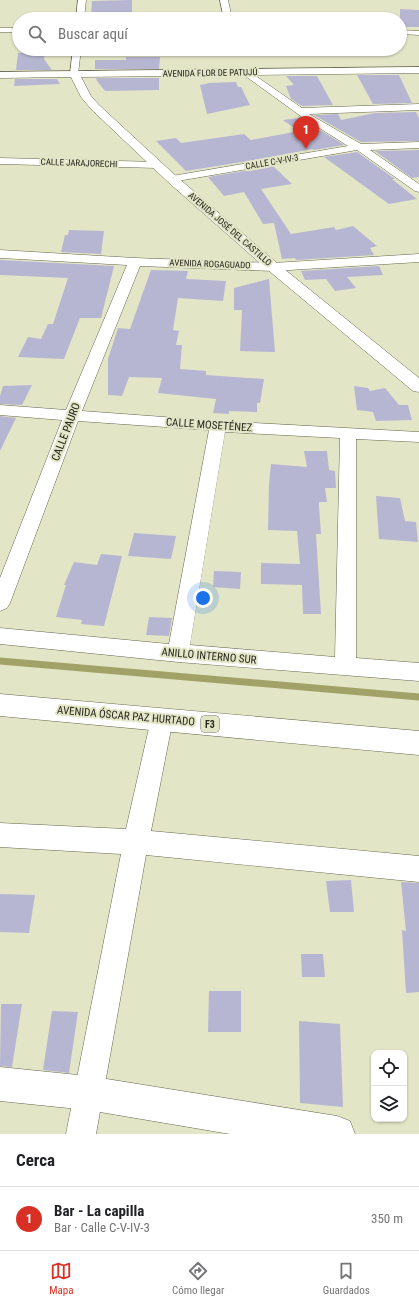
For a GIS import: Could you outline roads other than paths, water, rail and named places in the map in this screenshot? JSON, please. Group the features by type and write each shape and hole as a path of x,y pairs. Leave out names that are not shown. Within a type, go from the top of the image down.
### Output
{"main road":[{"name":"AVENIDA FLOR DE PATUJÚ","path":"0,75 419,70"},
{"name":"AVENIDA JOSÉ DEL CASTILLO","path":"74,74 86,97 95,107 172,179 273,266 419,387"},
{"name":"AVENIDA ÓSCAR PAZ HURTADO","path":"0,705 419,743"},
{"path":"0,1084 88,1093 337,1134"}],"street":[{"path":"81,12 82,0"},
{"path":"224,0 227,12"},
{"path":"0,30 12,30"},
{"path":"407,32 419,33"},
{"path":"74,74 76,56"},
{"path":"247,73 301,111 358,147 419,189"},
{"path":"301,111 419,107"},
{"name":"CALLE C-V-IV-3","path":"172,179 358,147 419,146"},
{"name":"CALLE JARAJORECHI","path":"0,161 158,165"},
{"name":"AVENIDA ROGAGUADO","path":"0,254 134,262 273,266 419,258"},
{"name":"CALLE PAURO","path":"0,603 72,415 134,262"},
{"name":"CALLE MOSETÉNEZ","path":"0,410 218,426 419,437"},
{"path":"178,653 218,426"},
{"path":"345,666 348,433"},
{"name":"ANILLO INTERNO SUR","path":"0,636 178,653 419,672"},
{"path":"81,1134 136,842 162,719"},
{"path":"0,835 136,842 419,869"}],"waterway":[{"path":"0,661 419,697"}],"place":[{"name":"Bar - La capilla","path":"306,149"}]}
